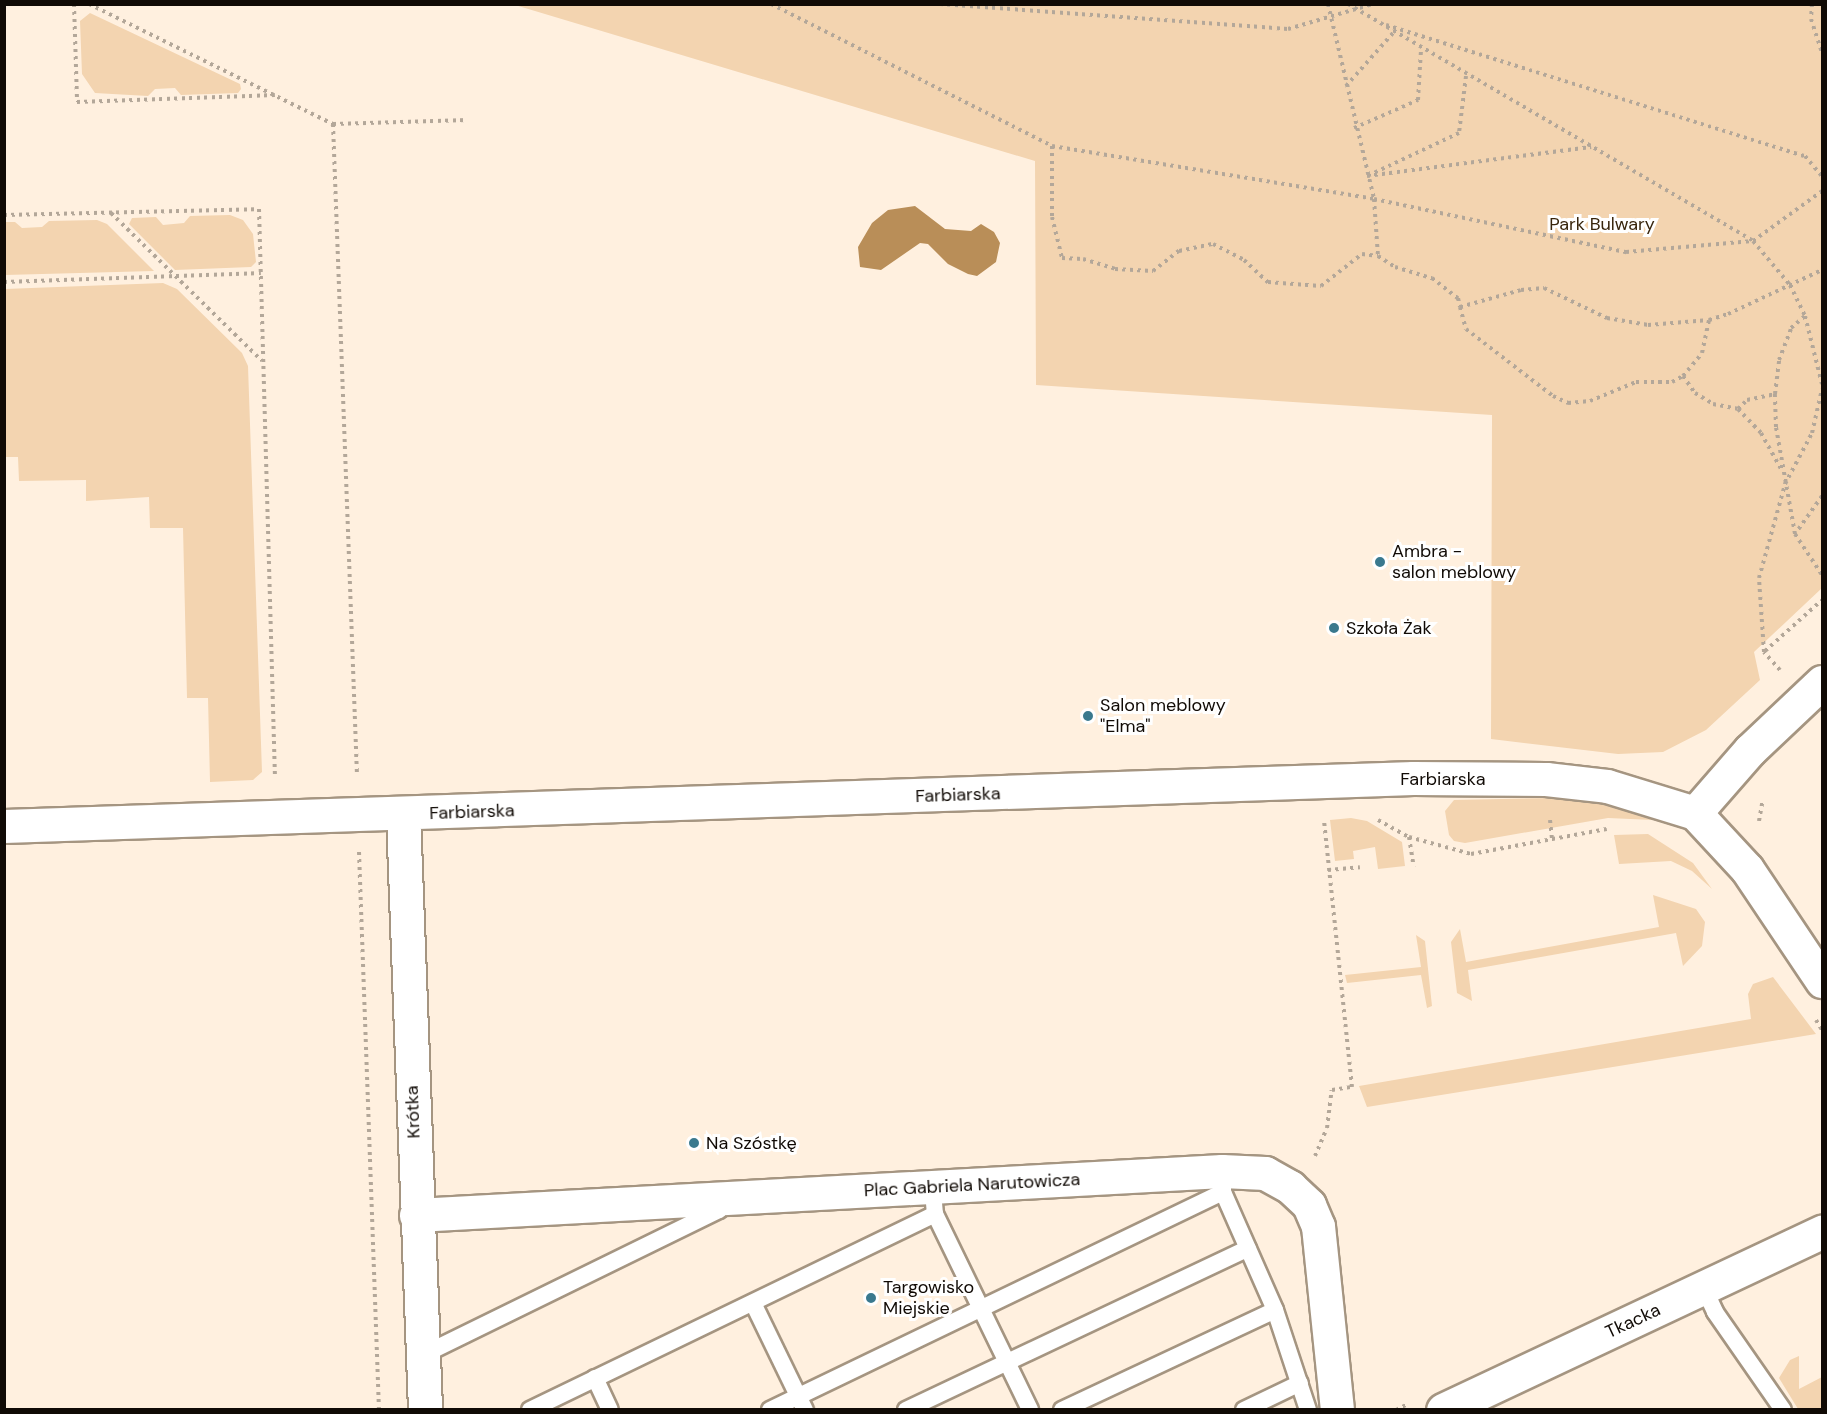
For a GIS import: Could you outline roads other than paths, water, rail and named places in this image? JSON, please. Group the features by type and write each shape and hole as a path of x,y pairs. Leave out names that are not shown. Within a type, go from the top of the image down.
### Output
{"street":[{"path":"1822,682 1750,750 1695,813 1747,869 1822,981"},
{"name":"Farbiarska","path":"4,826 403,815 1413,778 1546,779 1607,786 1695,813"},
{"name":"Krótka","path":"403,815 425,1410"},
{"name":"Plac Gabriela Narutowicza","path":"416,1215 718,1197 934,1201 1223,1181 1265,1173 1290,1186 1308,1205 1318,1226 1337,1410"},
{"name":"Tkacka","path":"1443,1410 1822,1232"}],"lane":[{"path":"770,1410 801,1403 1223,1181 1248,1248 1275,1310 1308,1410"},
{"path":"422,1349 435,1349 719,1210 718,1197"},
{"path":"530,1410 753,1303 934,1201 1029,1410"},
{"path":"906,1410 1248,1248"},
{"path":"1704,1288 1715,1311 1782,1410"},
{"path":"753,1303 801,1403"},
{"path":"1062,1410 1275,1310"},
{"path":"595,1378 610,1410"},
{"path":"1244,1410 1300,1383"}],"place":[{"name":"Ambra - salon meblowy","path":"1380,562"},
{"name":"Szkoła Żak","path":"1334,628"},
{"name":"Salon meblowy \"Elma\"","path":"1088,716"},
{"name":"Na Szóstkę","path":"694,1143"},
{"name":"Targowisko Miejskie","path":"871,1298"}],"park label":[{"name":"Park Bulwary","path":"1602,224"}]}
